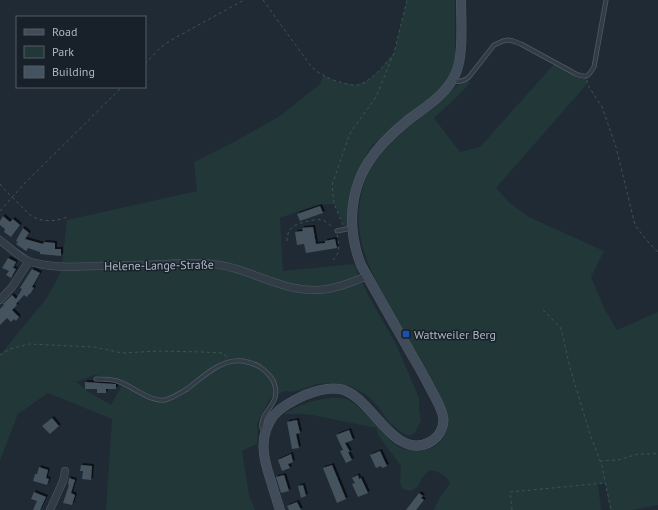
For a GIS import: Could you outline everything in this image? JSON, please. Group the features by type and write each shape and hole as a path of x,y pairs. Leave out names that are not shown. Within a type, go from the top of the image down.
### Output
{"street":[{"path":"280,510 264,456 263,444 266,430 279,410 311,392 339,389 347,391 360,400 392,434 402,442 414,446 420,446 432,441 443,426 443,416 438,404 367,276 358,256 354,239 349,229 355,192 368,162 377,149 406,122 443,94 457,72 460,62 461,0"},
{"name":"Helene-Lange-Straße","path":"0,240 29,261 60,266 179,263 213,264 234,268 283,286 306,290 333,288 367,276"},
{"path":"0,300 12,287 29,261"},
{"path":"50,510 63,481 65,471"}],"lane":[{"path":"453,80 460,82 469,77 498,42 508,40 521,44 576,74 586,77 590,75 594,67 606,0"},
{"path":"336,231 349,229"},
{"path":"96,378 116,381 156,400 164,400 181,393 215,368 227,362 249,362 267,373 275,385 276,398 267,410 261,425 262,428 266,430"}],"path":[{"path":"146,63 161,47 173,39 244,0"},
{"path":"263,0 315,71 341,83 357,85 370,79 394,53"},
{"path":"349,229 334,204 332,185 350,133 376,97 394,53 407,0"},
{"path":"586,77 587,84 602,107 616,147 635,225 658,252"},
{"path":"0,211 24,184 121,88"},
{"path":"0,184 35,219 41,221 54,221 69,216"},
{"path":"287,241 289,230 296,224 312,220 320,220 325,222 336,231 339,250 338,256 333,260"},
{"path":"543,310 560,327 572,375 600,461 611,510"},
{"path":"0,355 10,349 29,344 94,347 122,353 158,351 222,353 234,361"},
{"path":"600,461 618,460 638,454 652,454 658,452"},
{"path":"512,510 510,492 605,483"}],"green space":[{"path":"407,0 455,0 454,68 445,83 426,102 371,147 358,170 353,183 350,196 349,229 346,229 334,204 317,205 280,218 283,271 354,264 368,295 396,344 419,398 421,421 416,431 412,435 407,435 401,432 389,422 376,404 367,395 350,386 334,383 317,384 291,392 285,391 270,398 257,424 257,444 242,451 249,495 255,510 106,510 112,419 48,393 18,414 0,461 0,355 46,299 61,272 67,220 197,191 194,162 280,116 320,84 323,75 341,83 357,85 370,79 394,53","holes":["95,375 124,381 152,397 154,400 122,385 111,405 89,392 76,382"]},
{"path":"555,63 586,77 587,84 496,188 511,204 529,217 604,251 591,277 605,310 617,330 658,312 658,505 633,510 610,510 605,483 583,485 598,484 601,510 434,510 439,499 450,483 446,477 442,474 429,470 422,478 418,487 410,491 403,489 400,483 401,466 378,435 376,428 312,415 284,414 306,403 325,399 342,398 354,403 398,447 412,451 426,450 438,444 442,439 447,430 448,424 444,405 378,285 363,248 360,236 359,210 360,197 364,183 371,166 370,164 394,138 456,86 468,81 470,83 434,118 460,152 480,147"}],"building":[{"path":"320,206 323,213 300,221 297,214"},
{"path":"3,216 10,222 13,219 20,225 11,237 4,232 5,229 0,225 0,221"},
{"path":"313,227 316,244 325,243 325,241 335,239 337,248 306,253 304,244 297,245 295,232 303,231 302,228"},
{"path":"23,228 29,233 25,239 43,244 44,242 55,243 55,249 61,249 61,256 40,254 40,252 28,248 26,251 16,244 18,242 16,241"},
{"path":"8,258 16,262 13,268 16,269 11,278 6,275 9,271 2,268"},
{"path":"32,269 40,273 32,287 34,288 30,294 27,297 24,295 12,310 19,317 16,321 14,319 11,322 7,318 0,325 0,309 12,295 16,299 22,289 20,288"},
{"path":"85,382 116,384 116,389 106,389 106,393 97,393 97,389 85,389"},
{"path":"52,418 59,426 50,434 42,426"},
{"path":"297,420 300,433 296,434 299,448 292,449 287,422"},
{"path":"349,430 353,440 345,443 352,460 346,463 340,451 343,450 336,435"},
{"path":"380,451 387,466 376,468 370,455"},
{"path":"291,454 293,462 288,464 290,468 282,471 278,460"},
{"path":"81,465 92,466 91,480 82,479 83,471 80,471"},
{"path":"332,465 346,499 337,503 323,468"},
{"path":"39,467 48,470 46,478 49,479 47,485 33,481"},
{"path":"284,475 289,491 281,493 276,477"},
{"path":"358,475 368,493 358,497 352,484 355,483 352,478"},
{"path":"69,478 75,480 71,493 75,495 72,505 63,503 69,485"},
{"path":"303,485 306,496 301,498 298,486"},
{"path":"34,492 46,497 40,510 33,510 37,501 31,499"},
{"path":"419,493 423,496 421,498 424,500 416,510 406,510"},
{"path":"297,502 301,510 289,510 287,506"}],"place":[{"name":"Wattweiler Berg","path":"406,334"}]}
